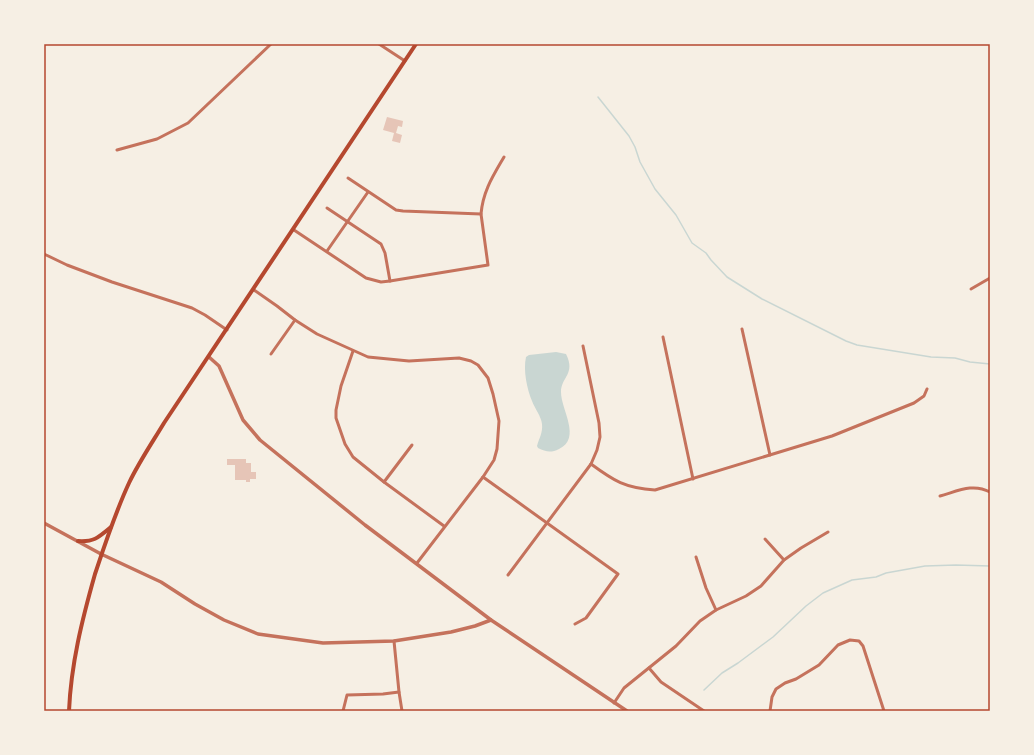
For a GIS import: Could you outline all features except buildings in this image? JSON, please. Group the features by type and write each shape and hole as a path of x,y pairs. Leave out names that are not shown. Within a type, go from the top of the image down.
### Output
{"main road":[{"path":"69,711 71,681 76,646 83,614 101,554 123,496 134,473 164,423 294,230 416,44"},
{"path":"78,541 96,539 111,527"}],"street":[{"path":"117,150 157,139 188,123 272,44"},
{"path":"379,44 405,61"},
{"path":"294,230 366,278 381,282 488,265 481,214 486,190 504,157"},
{"path":"348,178 388,206 403,211 481,214"},
{"path":"327,252 368,192"},
{"path":"327,208 381,244 384,248 390,281"},
{"path":"44,254 112,282 192,308 227,330"},
{"path":"972,289 990,278"},
{"path":"254,290 317,334 368,357 396,361 459,358 471,361 478,365 488,378 499,421 497,449 494,460 483,477 417,563"},
{"path":"271,354 295,320"},
{"path":"742,329 770,455"},
{"path":"663,337 693,479"},
{"path":"508,575 546,522 591,464 597,450 600,437 599,423 583,346"},
{"path":"353,351 337,401 336,418 345,444 353,457 444,526"},
{"path":"209,357 219,366 243,420 260,440 365,525 491,620 627,711"},
{"path":"591,464 611,479 625,486 638,489 655,490 832,436 914,403 924,396 927,389"},
{"path":"384,482 412,445"},
{"path":"483,477 618,574 586,618 575,624"},
{"path":"940,496 969,487 982,488 990,492"},
{"path":"44,523 101,554 161,582 195,604 224,620 258,634 323,643 394,641 451,632 491,620"},
{"path":"614,703 624,688 676,646 700,621 716,610 746,596 761,586 784,560 828,532"},
{"path":"765,539 784,560"},
{"path":"696,557 706,588 716,610"},
{"path":"770,711 772,697 776,689 819,665 838,645 850,640 859,641 863,646 884,711"},
{"path":"394,641 398,692 402,711"},
{"path":"649,668 661,682 704,711"},
{"path":"343,711 347,695 398,692"}],"shaded area":[{"path":"556,352 566,354 569,361 569,371 563,383 561,392 570,431 566,444 559,449 548,452 538,448 537,446 542,424 529,391 525,373 525,362 526,357 529,355"}],"waterway":[{"path":"598,97 629,136 635,147 640,162 655,189 676,215 692,243 706,253 727,277 762,299 857,345 931,357 955,358 970,362 990,364"},
{"path":"704,690 722,673 773,637 806,606 823,593 852,580 876,577 886,573 925,566 990,566"}]}
